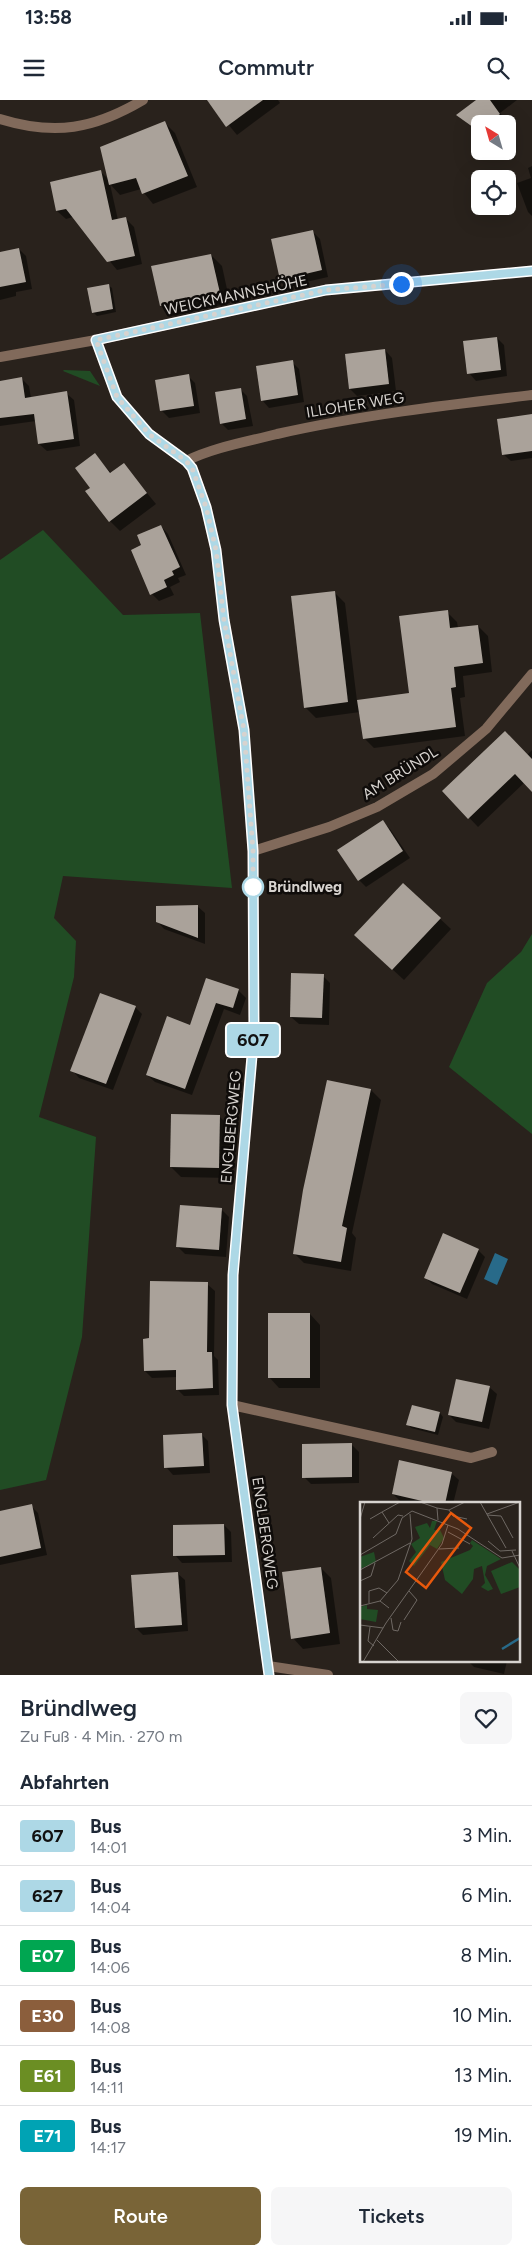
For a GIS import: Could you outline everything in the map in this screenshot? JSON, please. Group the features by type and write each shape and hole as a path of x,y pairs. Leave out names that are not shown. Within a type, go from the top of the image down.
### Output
{"street":[{"path":"0,119 39,129 70,129 93,124 122,112 143,100"},
{"name":"WEICKMANNSHÖHE","path":"0,357 96,340 326,290 532,271"},
{"path":"96,340 117,397 149,434 186,461 192,468 206,507 216,550 224,620 244,730 253,851"},
{"name":"ILLOHER WEG","path":"186,461 209,450 316,426 437,407 532,395"},
{"name":"AM BRÜNDL","path":"253,851 329,827 361,814 377,807 433,774 486,729 532,674"},
{"name":"ENGLBERGWEG","path":"253,851 254,1033 233,1275 232,1405 269,1670 328,1675"},
{"path":"232,1405 471,1458 492,1452"}],"green space":[{"path":"63,371 90,371 100,386"},
{"path":"43,530 123,615 200,613 232,888 63,876 54,918 76,941 74,977 39,1117 96,1137 82,1337 46,1480 0,1490 0,560"},
{"path":"532,934 532,1134 449,1067 487,983 521,952"}],"water":[{"path":"495,1253 508,1259 497,1285 484,1279"}],"building":[{"path":"207,100 263,100 226,127"},
{"path":"476,100 490,100 500,114 471,115 471,126 456,115"},
{"path":"165,121 188,176 142,194 136,178 109,185 100,147"},
{"path":"101,170 112,220 126,217 135,256 107,262 66,209 56,211 50,182"},
{"path":"313,230 322,270 280,280 271,239"},
{"path":"19,248 26,282 0,287 0,252"},
{"path":"211,254 220,293 160,306 151,266"},
{"path":"109,284 113,309 92,313 87,288"},
{"path":"497,337 501,370 467,374 463,341"},
{"path":"385,349 389,384 349,389 345,354"},
{"path":"293,360 298,395 261,401 256,366"},
{"path":"189,374 194,406 160,411 155,380"},
{"path":"22,377 25,398 67,391 74,439 38,444 34,414 0,418 0,381"},
{"path":"241,388 246,419 220,424 215,392"},
{"path":"532,414 532,451 502,455 497,419"},
{"path":"95,453 110,473 124,463 147,493 109,522 85,491 90,488 75,468"},
{"path":"161,525 180,567 172,571 174,575 164,580 167,587 150,595 131,550 141,545 137,535"},
{"path":"335,591 348,702 304,708 291,596"},
{"path":"448,610 450,628 478,625 483,663 454,667 456,687 451,688 456,727 363,739 357,700 409,693 399,616"},
{"path":"505,731 532,759 532,792 515,774 468,819 442,791"},
{"path":"383,820 403,851 358,881 337,850"},
{"path":"403,883 441,918 392,970 354,935"},
{"path":"198,905 198,938 156,922 156,906"},
{"path":"291,973 324,974 322,1018 290,1017"},
{"path":"206,978 239,989 233,1008 216,1003 185,1089 146,1075 167,1016 190,1025"},
{"path":"100,993 136,1006 106,1084 70,1071"},
{"path":"327,1080 371,1089 342,1226 347,1228 341,1262 293,1254 303,1190"},
{"path":"171,1114 220,1115 219,1168 170,1167"},
{"path":"180,1205 222,1208 219,1250 176,1247"},
{"path":"443,1233 479,1249 460,1293 424,1278"},
{"path":"150,1281 208,1282 207,1352 212,1352 213,1388 176,1390 176,1370 144,1371 143,1339 149,1338"},
{"path":"268,1313 310,1313 310,1378 268,1378"},
{"path":"456,1379 490,1386 482,1422 448,1415"},
{"path":"412,1405 440,1412 435,1432 406,1425"},
{"path":"202,1433 204,1466 164,1468 163,1435"},
{"path":"352,1443 352,1477 302,1478 302,1444"},
{"path":"399,1460 452,1472 445,1502 426,1502 392,1494"},
{"path":"32,1504 41,1548 0,1557 0,1511"},
{"path":"224,1524 225,1555 173,1556 173,1525"},
{"path":"321,1567 330,1633 291,1639 282,1572"},
{"path":"178,1572 182,1625 135,1628 131,1575"}],"bus line":[{"name":"607","path":"269,1675 232,1405 233,1275 254,1033 253,851 244,730 224,620 216,550 206,507 192,468 172,449 149,434 117,397 96,340 326,290 532,271"}],"place":[{"name":"Bründlweg","path":"253,887"}],"route":[{"path":"253,887 253,851 244,730 224,620 216,550 206,507 192,468 172,449 149,434 117,397 96,340 326,290 401,284"}]}
